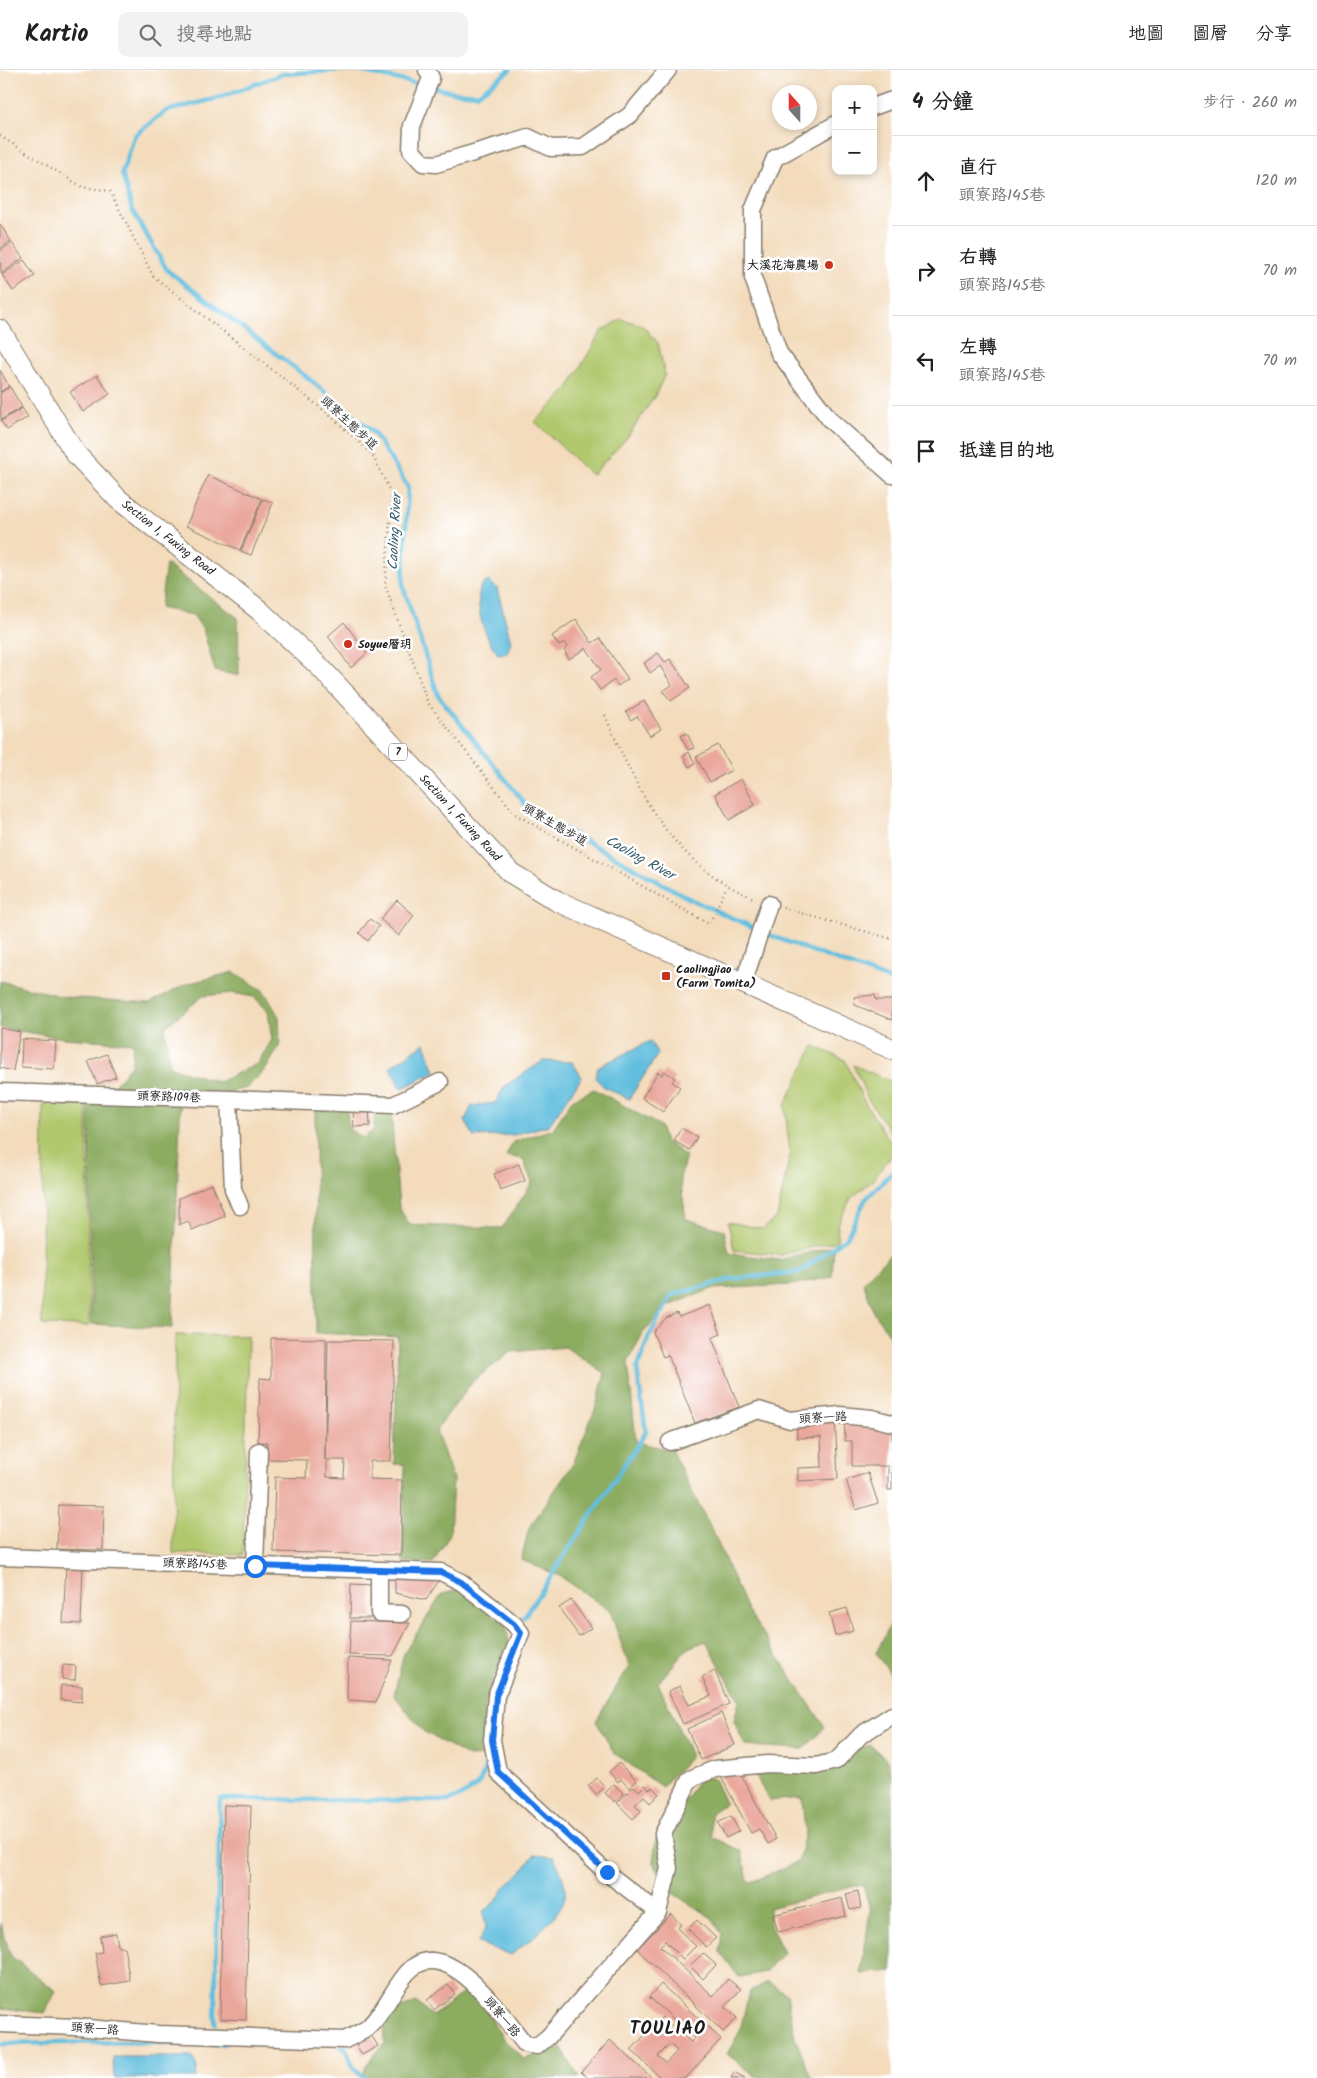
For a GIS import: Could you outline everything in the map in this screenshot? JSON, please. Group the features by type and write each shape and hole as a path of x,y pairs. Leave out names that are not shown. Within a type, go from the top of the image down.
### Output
{"main road":[{"name":"Section 1, Fuxing Road","path":"0,330 75,454 118,499 259,610 320,667 511,873 557,901 892,1049"}],"lane":[{"path":"428,70 431,78 412,126 411,150 423,163 436,164 528,137 551,148 583,147 630,115 668,70"},
{"path":"877,106 892,100"},
{"path":"832,126 775,158 753,210 753,278 779,353 831,421 892,475"},
{"path":"743,984 769,904"},
{"name":"頭寮路109巷","path":"0,1092 393,1105 440,1082"},
{"path":"229,1099 233,1189 240,1206"},
{"name":"頭寮一路","path":"670,1442 759,1410 790,1420 840,1415 872,1418 892,1423"},
{"path":"255,1566 259,1451"},
{"name":"頭寮路145巷","path":"0,1557 441,1572 461,1582 514,1624 521,1633 496,1696 492,1740 498,1772 607,1872 658,1912"},
{"path":"380,1570 378,1613 402,1614"},
{"name":"頭寮一路","path":"0,2024 76,2027 158,2034 346,2040 366,2028 407,1973 420,1962 434,1960 449,1964 462,1973 495,2007 525,2044 537,2046 548,2037 658,1912 669,1868 663,1834 690,1779 715,1769 768,1764 816,1766 836,1761 861,1735 892,1715"}],"path":[{"name":"頭寮生態步道","path":"0,136 82,187 110,191 153,276 331,416 372,454 392,494 385,585 428,703 516,814 709,924 727,886"},
{"path":"605,715 625,763 662,826 694,862 727,886 769,904 892,939"}],"green space":[{"path":"621,319 642,325 658,343 665,374 655,396 626,439 592,475 535,422 567,390 601,332"},
{"path":"166,564 238,618 239,676 215,671 203,629 193,615 160,608"},
{"path":"234,972 264,991 279,1017 280,1045 266,1069 247,1088 225,1093 181,1091 172,1328 91,1324 89,1105 119,1080 132,1063 133,1043 64,1038 0,1028 0,981 64,997 150,1003 186,984","holes":["232,993 254,997 268,1011 272,1040 257,1064 219,1082 170,1067 165,1027 203,996"]},
{"path":"814,1046 845,1060 864,1101 888,1139 892,1142 892,1155 870,1183 851,1198 838,1224 837,1241 781,1255 734,1250 728,1222 763,1229 777,1217 790,1155 785,1105"},
{"path":"853,1065 892,1082 892,1134 868,1099"},
{"path":"594,1089 660,1126 664,1140 686,1156 680,1178 686,1219 724,1230 729,1253 779,1260 834,1246 832,1277 791,1285 712,1289 666,1307 643,1333 628,1362 636,1442 671,1450 714,1534 747,1610 825,1727 804,1749 745,1746 734,1721 739,1700 706,1641 688,1648 658,1683 691,1756 662,1787 614,1753 596,1721 629,1666 610,1611 560,1576 521,1560 529,1528 573,1464 596,1407 605,1373 565,1347 511,1352 473,1381 436,1430 453,1479 450,1534 433,1563 403,1562 405,1465 394,1464 398,1337 316,1333 315,1109 347,1110 349,1129 363,1138 374,1130 375,1111 391,1111 399,1208 410,1225 502,1228 532,1183 523,1159 506,1156 513,1142 553,1129 572,1100"},
{"path":"43,1104 87,1105 89,1326 42,1325"},
{"path":"892,1252 892,1338 874,1313 863,1282"},
{"path":"175,1335 248,1336 243,1555 173,1553"},
{"path":"461,1589 505,1624 509,1641 490,1685 484,1712 484,1756 469,1757 423,1731 394,1695 404,1653 442,1594"},
{"path":"892,1621 892,1677 876,1653"},
{"path":"870,1745 887,1760 892,1777 892,1971 861,1974 870,1911 863,1884 769,1908 769,1921 783,1953 765,1972 739,1977 720,1952 722,1933 712,1918 674,1894 653,1863 656,1838 702,1776 714,1779 725,1803 711,1813 712,1837 741,1851 749,1883 798,1862 805,1833 802,1798 769,1801 752,1769 808,1770"},
{"path":"0,1923 11,1956 56,1991 45,2013 0,2008"},
{"path":"768,1982 787,1994 795,2038 812,2078 758,2078 727,2054 740,2031 749,1992"},
{"path":"471,1987 504,2040 524,2059 561,2047 579,2078 363,2078 366,2065 385,2043 384,2016 416,2002 432,2016"}],"water":[{"path":"489,581 497,588 511,642 507,653 498,654 488,639 482,621 479,593 481,585"},
{"path":"650,1041 658,1054 629,1099 604,1087 595,1078 598,1067"},
{"path":"425,1043 435,1072 401,1089 390,1067"},
{"path":"543,1061 572,1062 582,1077 549,1125 513,1135 474,1137 465,1120 472,1106 495,1103 505,1086"},
{"path":"534,1855 554,1857 560,1871 564,1881 565,1897 558,1912 542,1929 511,1955 478,1943 486,1927 483,1912 496,1901 505,1887 522,1871"},
{"path":"113,2057 192,2057 197,2067 196,2078 114,2078"}],"building":[{"path":"0,224 11,241 0,249"},
{"path":"12,243 23,258 1,274 0,251"},
{"path":"24,260 35,276 13,291 2,275"},
{"path":"0,370 9,386 0,392"},
{"path":"97,375 110,394 83,412 70,392"},
{"path":"10,387 22,407 1,420 0,393"},
{"path":"22,408 28,417 7,430 1,421"},
{"path":"208,475 262,499 240,550 186,526"},
{"path":"263,499 273,503 251,555 241,551"},
{"path":"576,619 592,643 600,638 628,679 618,686 614,680 600,690 591,677 601,670 586,648 569,659 564,650 568,647 565,642 559,646 552,636"},
{"name":"Soyue層玥","path":"344,622 367,653 351,668 328,636"},
{"path":"658,653 665,662 670,659 690,688 671,701 663,691 672,685 660,666 650,673 644,663"},
{"path":"644,701 661,729 650,736 637,716 631,720 626,712"},
{"path":"687,733 694,748 688,750 681,736"},
{"path":"718,745 732,770 710,782 696,757"},
{"path":"689,752 695,764 689,767 683,756"},
{"path":"741,779 755,805 729,820 715,794"},
{"path":"397,900 414,915 399,936 380,919"},
{"path":"370,919 379,926 368,941 359,933"},
{"path":"875,995 876,1000 892,1000 892,1020 855,1005 854,997"},
{"path":"0,1028 20,1032 13,1071 0,1068"},
{"path":"22,1039 56,1041 54,1069 21,1067"},
{"path":"107,1054 116,1077 97,1084 88,1061"},
{"path":"664,1071 675,1078 672,1082 680,1087 663,1112 642,1098 658,1072 662,1075"},
{"path":"369,1107 370,1126 354,1127 353,1108"},
{"path":"681,1128 697,1137 690,1150 674,1141"},
{"path":"519,1164 525,1181 500,1190 494,1174"},
{"path":"212,1184 225,1216 192,1230 188,1221 179,1225 179,1198"},
{"path":"710,1305 721,1334 712,1338 739,1407 695,1423 668,1355 663,1357 653,1332 666,1318 677,1313 679,1317"},
{"path":"271,1338 326,1339 325,1460 328,1340 394,1341 391,1461 370,1461 370,1479 402,1480 401,1555 273,1552 275,1477 306,1478 307,1460 267,1459 267,1442 258,1442 260,1378 271,1379","holes":["327,1460 345,1460 344,1478 327,1477"]},
{"path":"844,1413 892,1422 892,1490 888,1490 888,1466 852,1466 852,1441 845,1441"},
{"path":"835,1415 838,1479 798,1481 798,1468 822,1467 821,1437 797,1438 796,1417"},
{"path":"868,1473 878,1503 856,1510 846,1480"},
{"path":"59,1505 104,1506 103,1550 57,1549"},
{"path":"66,1566 83,1566 81,1624 63,1623"},
{"path":"395,1576 440,1579 426,1600 395,1593"},
{"path":"351,1584 372,1585 372,1618 350,1618"},
{"path":"571,1600 591,1628 579,1636 559,1608"},
{"path":"847,1608 853,1631 835,1636 829,1613"},
{"path":"351,1621 410,1623 393,1656 349,1655"},
{"path":"348,1658 392,1660 376,1702 347,1700"},
{"path":"63,1665 76,1666 75,1680 62,1679"},
{"path":"715,1671 729,1704 683,1724 668,1691 680,1686 689,1705 711,1696 702,1677"},
{"path":"61,1685 82,1686 82,1702 60,1700"},
{"path":"721,1713 735,1745 701,1760 687,1729"},
{"path":"619,1763 637,1781 629,1788 621,1779 618,1782 609,1772"},
{"path":"736,1766 776,1839 768,1844 759,1829 751,1833 720,1775"},
{"path":"597,1778 605,1787 596,1795 588,1786"},
{"path":"614,1784 624,1794 615,1802 605,1793"},
{"path":"645,1785 650,1790 652,1787 659,1794 650,1803 644,1796 635,1805 641,1811 633,1819 617,1803 634,1786 639,1791"},
{"path":"224,1805 251,1806 246,2020 220,2019"},
{"path":"731,1816 739,1831 726,1838 718,1823"},
{"path":"858,1891 861,1908 850,1910 846,1894"},
{"path":"842,1898 846,1916 778,1932 773,1915"},
{"path":"671,1914 681,1925 677,1928 696,1946 683,1959 665,1941 660,1946 713,1996 728,1979 741,1989 725,2007 737,2018 723,2032 637,1949"},
{"path":"697,1920 716,1938 706,1947 688,1929"},
{"path":"116,1933 118,1947 124,1947 130,1981 101,1986 95,1953 102,1952 100,1936"},
{"path":"703,1953 716,1965 703,1979 690,1966"},
{"path":"661,1984 721,2039 686,2078 661,2078 631,2050 662,2017 691,2042 695,2038 649,1997","holes":["670,2044 677,2051 666,2063 658,2056"]},
{"path":"448,1985 455,1994 434,2010 427,2000"},
{"path":"368,2030 378,2046 362,2055 353,2039"},
{"path":"610,2040 652,2078 588,2078 581,2072"},
{"path":"734,2072 745,2078 731,2078"}],"waterway":[{"name":"Caoling River","path":"346,70 282,74 218,98 166,111 135,135 122,173 132,210 167,270 313,382 374,433 408,487 403,586 438,695 530,810 692,900 777,938 892,981"},
{"name":"Caoling River","path":"356,70 454,92 478,94 510,70"},
{"path":"524,1617 646,1432 637,1369 649,1336 672,1295 732,1279 800,1272 847,1237 865,1200 892,1172"},
{"path":"215,2023 220,1799 449,1801 467,1793 478,1783 485,1770 487,1750"},
{"path":"0,2044 124,2042 224,2044"},
{"path":"341,2047 345,2047 354,2069 365,2078"}],"place":[{"name":"大溪花海農場","path":"829,265"},
{"name":"Soyue層玥","path":"348,644"},
{"name":"Caolingjiao (Farm Tomita)","path":"666,976"}],"district":[{"name":"TOULIAO","path":"668,2029"}],"route":[{"path":"255,1566 441,1572 461,1582 514,1624 521,1633 496,1696 492,1740 498,1772 607,1872"}]}
